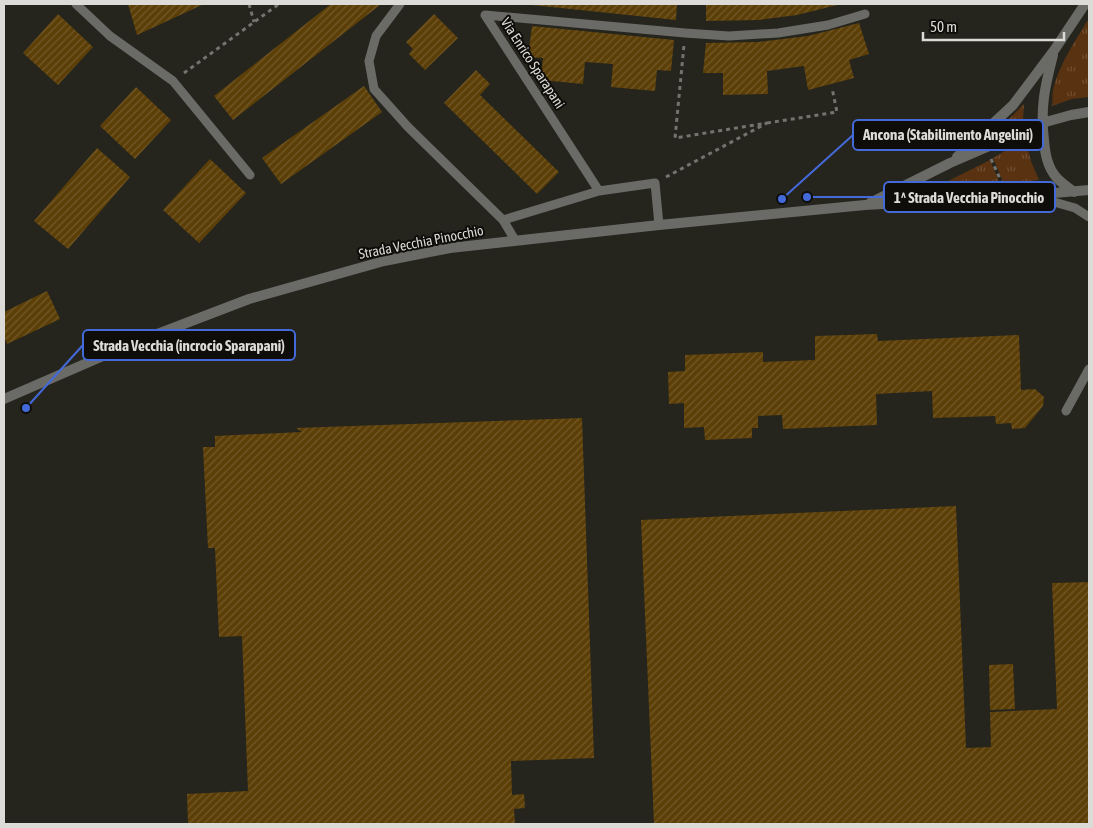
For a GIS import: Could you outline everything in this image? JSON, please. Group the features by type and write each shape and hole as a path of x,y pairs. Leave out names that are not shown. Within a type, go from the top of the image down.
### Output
{"street":[{"path":"950,163 1013,105 1055,50 1085,4"},
{"path":"1055,50 1046,82 1042,107 1046,157 1056,178 1074,192"},
{"name":"Strada Vecchia Pinocchio","path":"865,205 950,163 1042,123 1089,112"},
{"name":"Strada Vecchia Pinocchio","path":"4,399 126,346 249,299 384,261 450,248 865,205 1089,190"}],"lane":[{"path":"76,4 110,36 173,81 250,175"},
{"path":"400,4 376,36 369,61 374,89 408,126 503,220 515,240"},
{"name":"Via Enrico Sparapani","path":"600,191 485,15 730,36 778,33 828,25 865,14"},
{"path":"503,220 600,191 654,183 659,225"},
{"path":"1031,195 1075,208 1089,217"},
{"path":"1066,411 1089,369"}],"path":[{"path":"249,4 254,22"},
{"path":"173,81 279,4"},
{"path":"685,33 675,138 837,112 832,88"},
{"path":"680,170 767,123"}],"green space":[{"path":"1089,18 1089,97 1072,99 1052,106 1053,90 1059,71 1068,52"},
{"path":"1024,104 1023,120 992,136"},
{"path":"1025,139 1039,180 1004,184 993,158"},
{"path":"990,160 1000,184 935,190 934,188"}],"building":[{"path":"128,4 204,4 137,35"},
{"path":"331,4 380,5 233,120 214,96"},
{"path":"532,4 677,4 676,20"},
{"path":"706,4 841,4 797,15 759,20 706,21"},
{"path":"58,14 93,47 58,85 23,53"},
{"path":"434,14 458,38 425,70 409,54 413,49 406,42"},
{"path":"859,23 869,54 849,60 854,78 808,90 804,66 767,71 768,94 723,95 723,73 703,73 706,43 758,42 808,36"},
{"path":"532,26 674,40 671,71 657,70 655,91 611,87 613,64 585,62 583,84 541,80 543,58 528,57"},
{"path":"476,70 490,84 480,95 559,172 537,194 444,103"},
{"path":"364,86 382,112 281,184 262,158"},
{"path":"136,87 171,120 135,159 100,126"},
{"path":"97,148 130,177 68,249 34,221"},
{"path":"210,159 246,193 199,243 163,210"},
{"path":"47,291 60,319 7,344 4,336 4,312"},
{"path":"877,334 878,341 1019,335 1021,390 1035,389 1044,397 1043,406 1025,428 1012,429 1011,423 996,424 995,416 933,418 932,391 876,394 877,425 783,429 782,415 758,416 758,428 752,428 752,438 705,440 704,427 684,428 684,403 669,404 668,372 685,371 685,355 763,352 763,362 815,360 815,336"},
{"path":"582,418 594,758 511,761 512,795 524,794 525,808 514,809 515,824 188,824 187,794 248,791 242,636 219,637 215,548 208,548 203,447 215,447 215,436 302,432 296,428"},
{"path":"956,506 966,748 991,747 990,712 1057,709 1052,583 1089,582 1089,824 654,824 641,520"},
{"path":"1013,664 1015,709 990,710 989,665"}],"place":[{"name":"1^ Strada Vecchia Pinocchio","path":"807,197"},
{"name":"Ancona (Stabilimento Angelini)","path":"782,199"},
{"name":"Strada Vecchia (incrocio Sparapani)","path":"26,408"}]}
